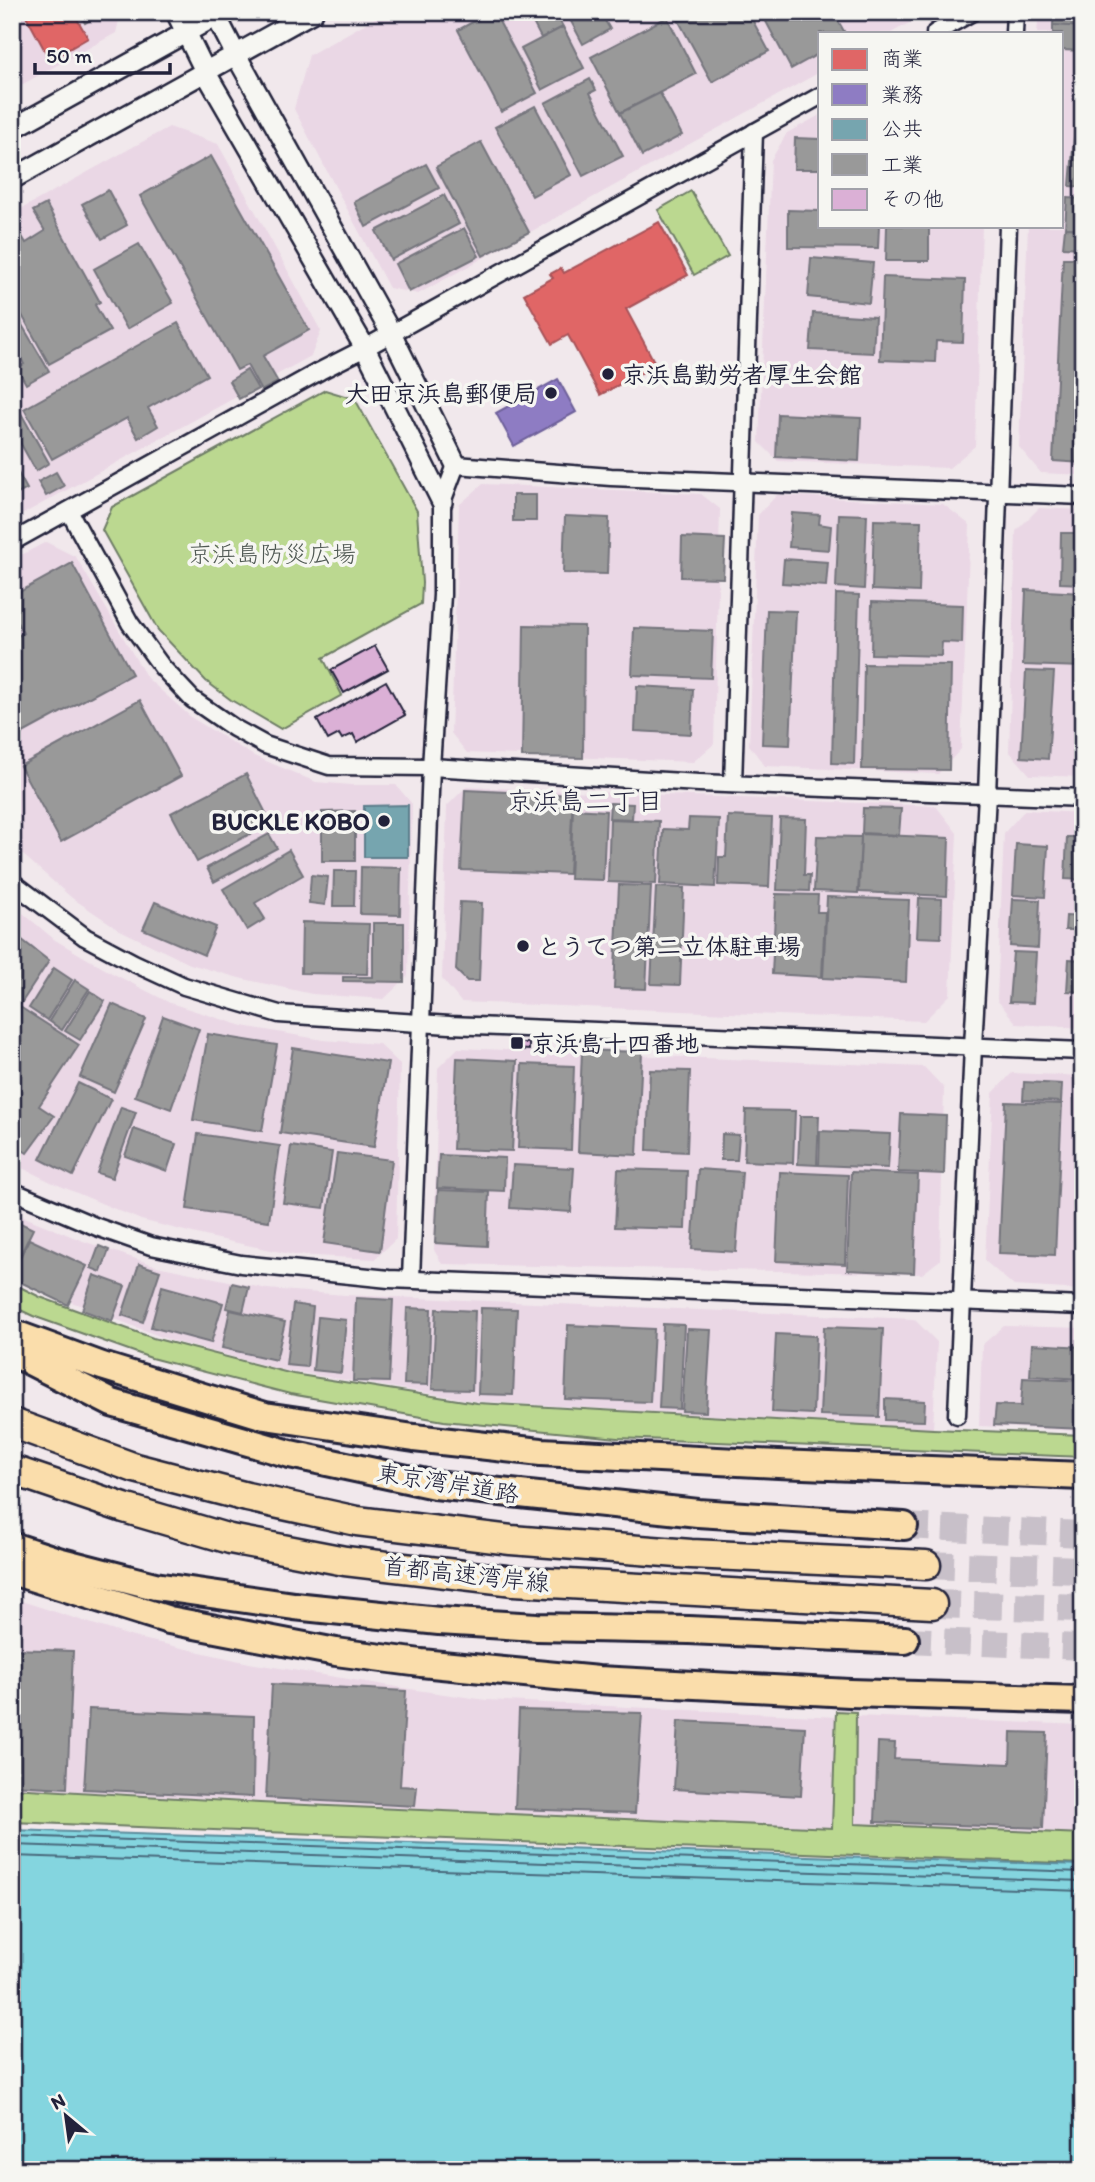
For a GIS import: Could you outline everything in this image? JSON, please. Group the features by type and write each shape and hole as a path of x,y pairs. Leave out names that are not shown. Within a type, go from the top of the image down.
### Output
{"highway":[{"path":"12,1333 102,1366 265,1416 414,1438 541,1452 1083,1476"},
{"name":"東京湾岸道路","path":"12,1352 112,1403 290,1454 435,1485 698,1513 904,1526"},
{"name":"首都高速湾岸線","path":"12,1423 135,1468 247,1497 357,1521 511,1540 691,1554 926,1565"},
{"name":"首都高速湾岸線","path":"12,1471 230,1539 345,1561 514,1581 932,1604"},
{"path":"12,1546 155,1586 294,1606 439,1621 537,1627 689,1630 905,1640"},
{"path":"12,1571 169,1620 336,1652 421,1663 598,1680 850,1693 1083,1700"}],"street":[{"path":"176,12 206,73 365,348 442,502"},
{"path":"12,179 313,12"},
{"path":"936,32 972,12"},
{"path":"1014,32 1015,12"},
{"path":"12,129 218,13 236,55 391,333 456,465 442,502 442,595 431,768 411,1279"},
{"path":"12,542 818,97"},
{"path":"733,784 754,132"},
{"path":"957,1415 1000,494 1008,228"},
{"path":"456,465 611,477 1083,496"},
{"path":"69,511 130,623 162,667 192,699 234,728 265,745 329,766 431,768 733,784 1083,798"},
{"path":"12,882 85,937 134,963 184,986 279,1014 420,1023 1083,1051"},
{"path":"12,1191 97,1227 151,1246 241,1264 389,1279 1083,1306"}],"shaded area":[{"path":"12,12 121,12 116,33 12,90"},
{"path":"386,12 929,12 893,32 818,32 818,73 418,294 389,288 294,109 309,55"},
{"path":"1039,12 1083,12 1083,475 1041,473 1019,447 1028,228 1064,228 1064,32 1037,32"},
{"path":"818,116 818,228 982,228 975,446 949,468 778,461 759,442 771,160 787,133"},
{"path":"169,127 218,144 321,331 311,356 12,520 12,214"},
{"path":"483,484 701,494 720,509 714,744 693,762 467,753 451,733 459,505"},
{"path":"777,495 943,504 970,525 961,749 938,774 765,766 749,745 758,515"},
{"path":"1039,508 1083,510 1083,777 1030,775 1009,751 1016,531"},
{"path":"46,542 76,557 147,678 192,718 254,756 316,782 396,785 412,804 408,976 384,999 312,994 190,964 120,930 72,898 12,845 12,560"},
{"path":"466,787 936,806 957,833 950,995 924,1021 461,1002 442,979 447,806"},
{"path":"1025,810 1083,813 1083,1028 1017,1024 997,1000 1004,833"},
{"path":"12,904 55,940 170,1003 243,1026 323,1040 379,1044 400,1064 396,1239 375,1259 294,1255 141,1220 12,1163"},
{"path":"458,1048 924,1067 944,1088 940,1260 922,1274 442,1264 434,1250 438,1068"},
{"path":"1012,1073 1083,1076 1083,1290 1014,1286 985,1261 993,1093"},
{"path":"12,1212 83,1241 157,1266 267,1289 345,1295 914,1319 937,1342 933,1429 477,1401 283,1370 172,1341 12,1279"},
{"path":"1004,1326 1083,1328 1083,1431 979,1426 982,1345"},
{"path":"12,1598 133,1637 249,1663 416,1690 486,1700 836,1717 832,1828 573,1820 12,1788"},
{"path":"856,1716 1083,1725 1083,1835 855,1824"}],"green space":[{"path":"691,191 728,256 694,275 658,210"},
{"name":"京浜島防災広場","path":"325,390 355,399 417,511 421,604 323,658 342,695 281,729 231,700 206,681 158,630 102,530 112,507"},
{"path":"12,1283 40,1297 153,1338 293,1374 477,1403 1083,1435 1083,1457 618,1438 444,1421 290,1394 151,1358 12,1306"},
{"path":"836,1711 856,1712 855,1824 1083,1834 1083,1864 12,1822 12,1788 260,1803 832,1828"}],"water":[{"path":"12,1830 1083,1865 1083,2170 12,2170"}],"building: 商業":[{"path":"24,12 73,12 88,38 50,60"},
{"name":"京浜島勤労者厚生会館","path":"659,222 688,275 626,309 656,365 600,395 568,335 552,344 524,294 553,278 550,274 561,268 564,273"}],"building: 業務":[{"path":"558,379 576,412 514,446 496,413"}],"building: 公共":[{"path":"408,805 408,857 364,857 364,806"}],"building: 工業":[{"path":"79,12 103,12 85,23"},
{"path":"494,12 537,93 501,112 458,30"},
{"path":"543,12 555,12 563,27 541,38 531,19"},
{"path":"566,12 600,12 610,29 583,44"},
{"path":"748,12 769,51 712,82 675,14"},
{"path":"761,12 833,12 844,32 818,32 818,54 791,69"},
{"path":"1054,12 1083,12 1083,27 1053,25"},
{"path":"667,17 696,74 620,113 591,57"},
{"path":"1053,25 1083,27 1083,51 1064,50 1064,32 1053,32"},
{"path":"563,27 584,68 542,90 521,49"},
{"path":"590,79 596,90 590,93 623,156 583,176 545,103"},
{"path":"660,93 682,135 642,156 620,113"},
{"path":"535,106 571,175 532,196 495,127"},
{"path":"1075,125 1083,125 1083,187 1070,186"},
{"path":"795,138 818,139 818,169 794,169"},
{"path":"481,142 529,232 483,256 436,167"},
{"path":"211,156 309,330 263,356 278,382 261,391 247,365 237,370 140,196"},
{"path":"426,164 439,188 366,227 354,202"},
{"path":"108,190 127,225 102,239 82,204"},
{"path":"444,195 459,224 391,260 376,231"},
{"path":"1067,198 1083,199 1083,229 1065,228"},
{"path":"46,204 100,302 95,305 110,331 49,364 12,297 12,237 20,233 26,243 45,231 33,211"},
{"path":"788,210 818,211 818,228 879,228 878,248 788,247"},
{"path":"464,228 479,256 409,292 395,264"},
{"path":"887,228 929,228 929,261 886,261"},
{"path":"1065,228 1083,229 1083,248 1063,247"},
{"path":"139,244 173,303 127,329 94,269"},
{"path":"811,258 873,263 869,303 808,297"},
{"path":"1063,258 1083,258 1083,463 1053,461"},
{"path":"883,277 965,280 963,342 936,341 935,362 880,360"},
{"path":"12,308 49,371 26,384 17,368 24,364 12,342"},
{"path":"813,313 875,317 873,353 810,350"},
{"path":"178,323 207,375 148,408 158,426 138,438 127,418 52,459 24,409"},
{"path":"247,370 258,389 239,399 229,381"},
{"path":"14,401 49,463 36,471 12,428"},
{"path":"778,414 861,418 859,461 776,457"},
{"path":"12,462 27,489 12,497"},
{"path":"56,472 64,486 46,496 38,482"},
{"path":"513,495 536,495 536,521 513,521"},
{"path":"792,513 820,515 819,524 831,526 829,550 789,547"},
{"path":"839,514 867,515 864,589 836,587"},
{"path":"565,516 609,518 607,574 563,573"},
{"path":"874,520 921,521 919,592 872,590"},
{"path":"1061,533 1083,533 1083,584 1060,583"},
{"path":"682,537 725,539 723,578 681,577"},
{"path":"784,559 828,562 826,586 782,583"},
{"path":"72,563 132,674 12,739 12,639 23,633 12,613 12,596"},
{"path":"1026,590 1083,593 1083,667 1023,665"},
{"path":"836,594 859,595 854,764 832,763"},
{"path":"872,602 963,605 962,643 942,642 941,656 871,654"},
{"path":"767,610 796,611 790,745 762,744"},
{"path":"524,625 584,626 583,758 522,757"},
{"path":"634,628 713,631 711,678 632,675"},
{"path":"864,664 951,665 949,770 862,769"},
{"path":"1026,671 1054,672 1048,759 1021,757"},
{"path":"637,686 693,689 691,734 635,731"},
{"path":"1077,690 1083,690 1083,727 1075,727"},
{"path":"140,700 181,776 61,842 20,766"},
{"path":"246,774 271,823 197,862 171,813"},
{"path":"465,790 573,795 569,874 461,870"},
{"path":"610,803 633,804 632,819 609,818"},
{"path":"863,808 901,809 899,835 862,833"},
{"path":"573,809 606,811 603,880 570,879"},
{"path":"355,811 355,861 322,861 322,812"},
{"path":"728,816 772,818 769,887 718,885 719,857 726,857"},
{"path":"689,818 719,819 715,887 660,884 663,829 688,830"},
{"path":"780,818 806,819 804,875 810,875 809,891 777,890"},
{"path":"610,819 659,821 656,884 608,882"},
{"path":"1075,831 1083,832 1083,880 1065,879 1067,837 1075,837"},
{"path":"269,834 277,848 214,882 207,868"},
{"path":"861,834 949,838 947,896 859,892"},
{"path":"817,836 861,837 858,893 814,891"},
{"path":"1016,844 1048,846 1045,897 1013,895"},
{"path":"289,850 303,875 255,903 265,919 247,930 223,889"},
{"path":"361,867 401,868 400,915 360,914"},
{"path":"334,871 355,871 354,906 333,906"},
{"path":"311,875 328,877 325,905 309,903"},
{"path":"619,885 651,886 646,989 614,988"},
{"path":"656,887 684,888 680,985 651,984"},
{"path":"776,894 818,895 817,912 825,912 822,977 772,974"},
{"path":"827,897 909,900 906,982 823,978"},
{"path":"919,898 942,899 941,938 917,937"},
{"path":"1013,899 1040,900 1038,948 1010,946"},
{"path":"155,902 216,927 204,955 143,929"},
{"path":"460,902 482,903 479,981 467,981 456,970"},
{"path":"1066,916 1083,917 1083,930 1065,930"},
{"path":"302,922 369,924 367,974 301,973"},
{"path":"373,923 404,923 404,982 343,981 343,977 373,977"},
{"path":"12,932 49,961 20,1005 12,998"},
{"path":"1013,952 1036,953 1033,1003 1009,1002"},
{"path":"1069,959 1083,960 1083,1020 1080,1020 1082,992 1067,991"},
{"path":"54,968 72,980 47,1020 29,1008"},
{"path":"75,980 89,989 62,1030 49,1021"},
{"path":"90,991 105,1001 80,1040 65,1031"},
{"path":"112,1004 146,1019 114,1092 80,1077"},
{"path":"20,1007 79,1045 39,1106 54,1116 27,1153 12,1143 12,1132 18,1124 12,1121 12,1019"},
{"path":"163,1016 199,1029 171,1109 135,1096"},
{"path":"208,1034 277,1045 262,1131 193,1120"},
{"path":"293,1048 388,1063 374,1147 280,1133"},
{"path":"582,1050 642,1052 637,1155 578,1152"},
{"path":"457,1058 517,1061 512,1151 453,1149"},
{"path":"522,1064 574,1066 571,1150 518,1148"},
{"path":"650,1070 690,1071 687,1152 647,1150"},
{"path":"1024,1082 1062,1084 1061,1102 1023,1100"},
{"path":"78,1083 111,1099 73,1176 40,1159"},
{"path":"1006,1102 1062,1104 1055,1255 999,1253"},
{"path":"121,1107 136,1112 112,1178 97,1173"},
{"path":"746,1110 795,1111 793,1163 744,1161"},
{"path":"901,1114 946,1116 944,1174 898,1172"},
{"path":"800,1116 819,1116 817,1165 798,1164"},
{"path":"134,1129 176,1144 167,1171 125,1156"},
{"path":"820,1131 890,1134 888,1168 819,1165"},
{"path":"198,1134 280,1146 269,1221 187,1209"},
{"path":"722,1134 739,1135 737,1160 721,1160"},
{"path":"291,1146 332,1152 324,1208 283,1203"},
{"path":"337,1153 392,1160 380,1251 324,1243"},
{"path":"439,1155 505,1158 504,1191 437,1188"},
{"path":"513,1165 574,1168 571,1212 510,1208"},
{"path":"618,1169 687,1171 685,1229 615,1227"},
{"path":"698,1169 742,1172 736,1252 692,1249"},
{"path":"780,1172 848,1175 845,1264 776,1261"},
{"path":"851,1172 918,1175 914,1273 847,1270"},
{"path":"438,1190 489,1192 487,1246 435,1243"},
{"path":"12,1219 33,1229 12,1272"},
{"path":"29,1239 87,1266 68,1305 12,1278"},
{"path":"99,1246 109,1250 101,1272 91,1268"},
{"path":"139,1264 160,1271 143,1322 122,1315"},
{"path":"94,1275 125,1286 112,1321 82,1310"},
{"path":"232,1283 249,1287 243,1312 226,1308"},
{"path":"162,1286 223,1303 211,1343 151,1327"},
{"path":"356,1298 393,1300 389,1382 353,1381"},
{"path":"293,1304 313,1307 307,1367 286,1365"},
{"path":"407,1308 431,1309 428,1385 404,1384"},
{"path":"481,1308 517,1309 513,1395 478,1394"},
{"path":"436,1309 475,1311 472,1390 432,1389"},
{"path":"230,1310 285,1322 276,1360 222,1348"},
{"path":"318,1317 346,1320 341,1373 313,1370"},
{"path":"663,1324 684,1325 680,1409 659,1408"},
{"path":"568,1325 654,1329 650,1402 565,1399"},
{"path":"824,1327 883,1329 879,1417 820,1415"},
{"path":"687,1329 711,1330 706,1412 682,1411"},
{"path":"776,1334 816,1336 813,1414 772,1412"},
{"path":"1032,1344 1083,1347 1083,1379 1030,1376"},
{"path":"1023,1378 1083,1381 1083,1429 994,1425 996,1405 1021,1406"},
{"path":"885,1399 925,1401 924,1421 885,1420"},
{"path":"12,1649 73,1651 67,1788 12,1785"},
{"path":"272,1684 406,1691 400,1786 417,1787 415,1806 266,1798"},
{"path":"89,1709 254,1716 253,1797 84,1789"},
{"path":"519,1710 642,1713 635,1813 515,1809"},
{"path":"678,1721 805,1727 801,1796 674,1789"},
{"path":"1011,1732 1047,1733 1043,1828 875,1822 878,1742 895,1743 894,1759 1010,1764"},
{"path":"1079,1750 1083,1751 1083,1828 1075,1828"}],"building: その他":[{"path":"375,646 388,669 344,693 331,670"},
{"path":"386,681 405,715 357,742 353,734 342,739 339,734 328,740 317,720"},
{"path":"516,1043 529,1043 529,1050 515,1049"}],"tunnel":[{"path":"904,1526 1083,1534"},
{"path":"926,1565 1083,1570"},
{"path":"932,1604 1083,1608"},
{"path":"905,1640 1083,1647"}],"place":[{"name":"京浜島勤労者厚生会館","path":"608,374"},
{"name":"大田京浜島郵便局","path":"551,393"},
{"name":"BUCKLE KOBO","path":"384,821"},
{"name":"とうてつ第二立体駐車場","path":"523,946"},
{"name":"京浜島十四番地","path":"517,1043"}],"district":[{"name":"京浜島二丁目","path":"585,801"}]}
